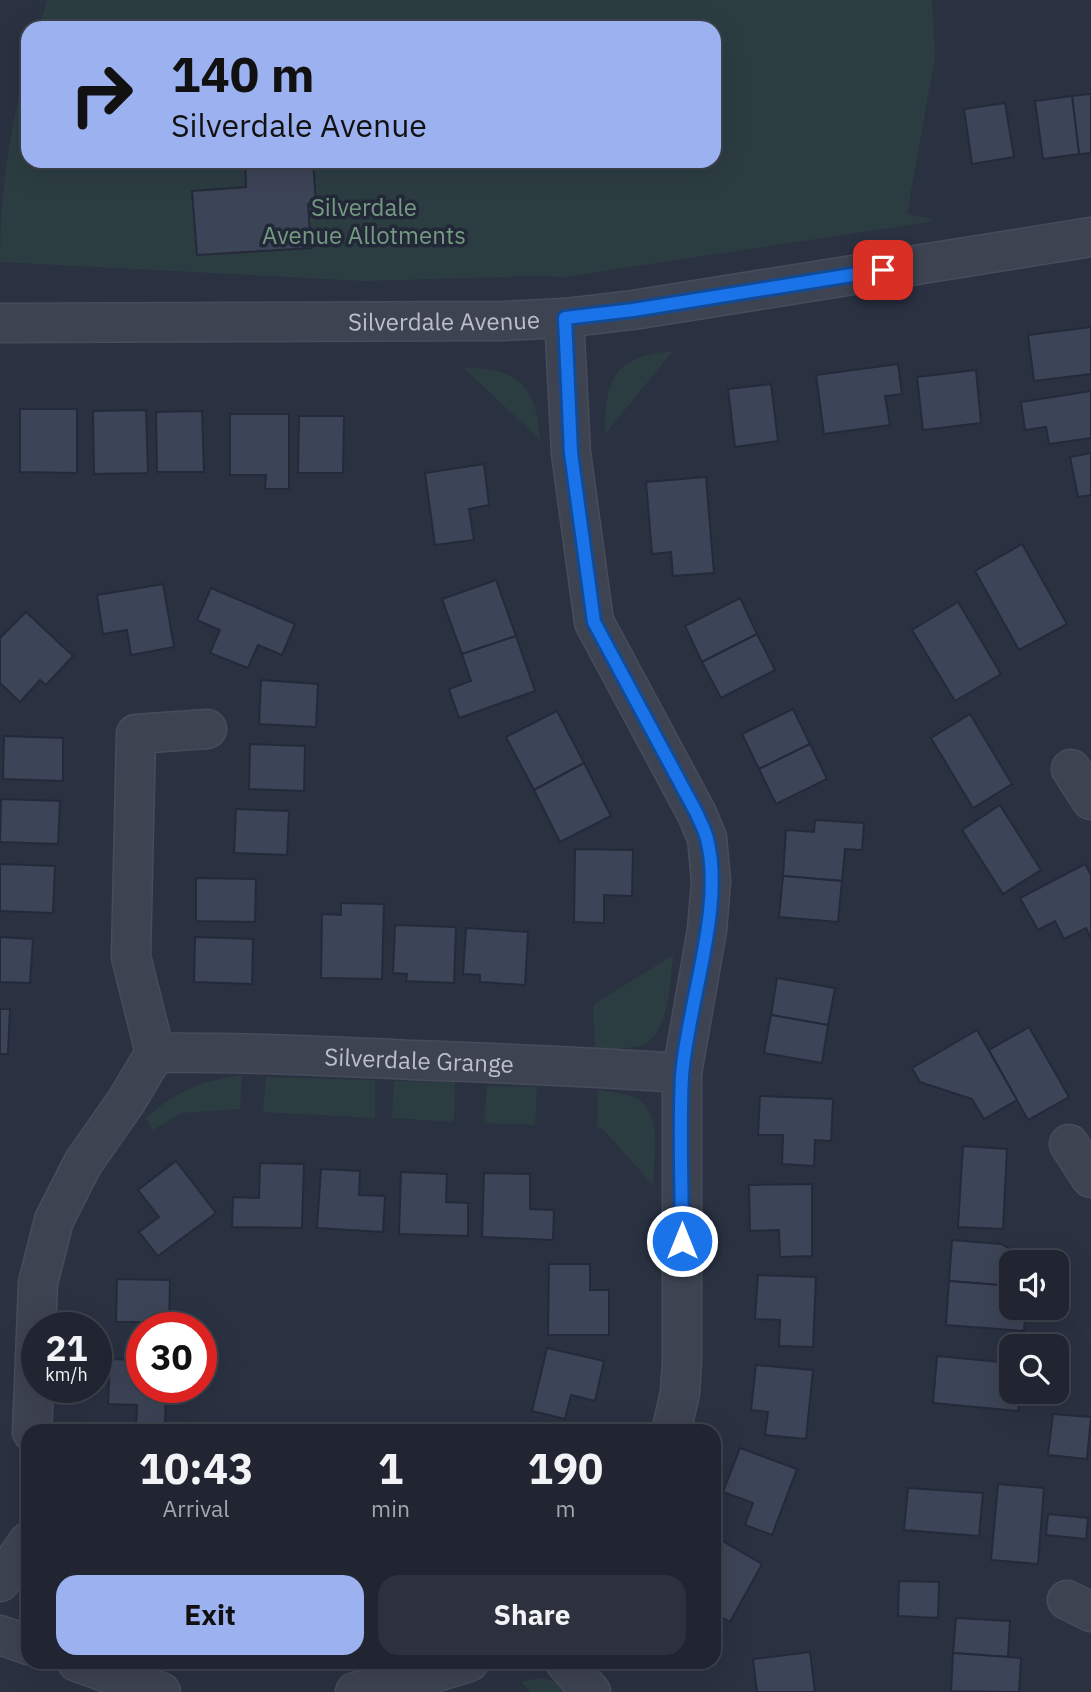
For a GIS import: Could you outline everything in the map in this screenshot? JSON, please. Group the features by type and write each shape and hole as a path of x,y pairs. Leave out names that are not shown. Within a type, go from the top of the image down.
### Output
{"street":[{"name":"Silverdale Avenue","path":"0,323 490,321 565,318 633,310 1091,237"},
{"path":"565,318 571,453 594,622 697,814 707,838 710,857 707,930 682,1073 682,1362 680,1393 673,1424"},
{"path":"32,1424 38,1283 54,1220 83,1163 127,1100 155,1053 131,957 136,734 207,729"},
{"name":"Silverdale Grange","path":"155,1053 240,1053 590,1066 682,1073"},
{"path":"1069,1144 1091,1178"},
{"path":"0,1582 21,1552"},
{"path":"0,1635 21,1642"},
{"path":"355,1692 402,1683 447,1669"},
{"path":"571,1669 591,1692"},
{"path":"116,1671 161,1692"}],"green space":[{"name":"Silverdale Avenue Allotments","path":"47,0 932,0 935,57 907,214 933,219 929,222 564,277 364,281 0,262 7,162 21,92 21,168 721,168 721,21 41,21"},
{"path":"673,351 605,434 607,398 617,373 637,358"},
{"path":"464,368 499,372 521,383 534,406 540,440"},
{"path":"673,955 666,1009 655,1034 647,1042 635,1047 595,1049 593,1005"},
{"path":"242,1075 240,1109 181,1113 153,1130 146,1118 190,1088"},
{"path":"266,1077 375,1080 375,1118 263,1112"},
{"path":"394,1081 455,1082 454,1122 392,1118"},
{"path":"487,1086 537,1087 535,1125 484,1123"},
{"path":"598,1090 636,1098 645,1105 654,1125 653,1185 604,1130 597,1127"},
{"path":"542,1678 560,1682 571,1692 531,1692 521,1682"}],"building":[{"path":"1091,94 1091,153 1079,154 1072,96"},
{"path":"1072,96 1079,154 1043,159 1035,101"},
{"path":"1005,103 1014,157 972,164 964,109"},
{"path":"245,168 314,168 316,203 308,204 311,248 197,255 192,191 246,187"},
{"path":"1091,327 1091,374 1034,381 1028,335"},
{"path":"898,364 902,394 885,396 890,425 824,434 816,375"},
{"path":"976,370 981,423 923,430 917,377"},
{"path":"771,384 778,441 735,447 728,389"},
{"path":"1091,391 1091,438 1049,444 1046,427 1025,430 1021,402"},
{"path":"20,409 77,409 77,473 20,472"},
{"path":"146,410 148,473 94,474 93,411"},
{"path":"202,411 204,472 157,472 156,412"},
{"path":"230,414 289,414 289,489 265,489 266,475 230,475"},
{"path":"299,416 344,416 343,473 298,473"},
{"path":"1091,453 1091,495 1078,497 1070,457"},
{"path":"484,464 489,505 469,509 474,540 435,545 425,473"},
{"path":"706,477 714,573 673,576 671,552 652,554 646,482"},
{"path":"1022,544 1067,624 1019,650 975,571"},
{"path":"496,580 516,636 462,654 442,599"},
{"path":"163,584 174,647 131,655 127,630 103,634 97,595"},
{"path":"211,588 295,624 282,655 258,645 248,668 210,653 220,630 197,620"},
{"path":"740,598 757,634 702,662 685,626"},
{"path":"958,602 1001,674 955,701 912,630"},
{"path":"26,612 73,656 46,685 40,680 20,702 0,683 0,638"},
{"path":"757,634 775,670 721,698 702,662"},
{"path":"516,636 535,691 459,718 449,689 471,681 462,654"},
{"path":"261,680 318,684 316,727 259,724"},
{"path":"793,709 810,744 759,769 742,734"},
{"path":"557,711 584,763 534,790 506,737"},
{"path":"970,714 1012,784 973,808 931,738"},
{"path":"4,736 63,738 63,781 3,779"},
{"path":"250,744 305,746 304,791 249,789"},
{"path":"810,744 827,779 776,804 759,769"},
{"path":"584,763 611,816 560,842 534,790"},
{"path":"1,799 60,801 58,844 0,842"},
{"path":"1000,805 1041,870 1003,894 962,830"},
{"path":"236,809 289,811 287,855 234,853"},
{"path":"815,820 864,823 862,850 845,849 842,881 783,876 786,830 814,832"},
{"path":"575,849 633,850 632,896 604,895 604,923 574,922"},
{"path":"0,864 55,866 53,913 0,911"},
{"path":"1085,864 1091,875 1091,938 1086,928 1064,939 1055,921 1038,930 1020,898"},
{"path":"783,876 842,881 838,922 779,917"},
{"path":"196,878 256,879 255,922 196,921"},
{"path":"341,903 384,904 382,979 321,978 322,914 341,915"},
{"path":"395,925 456,927 454,983 406,981 407,974 393,973"},
{"path":"466,928 528,932 525,985 480,982 480,975 463,974"},
{"path":"0,937 33,939 30,983 0,982"},
{"path":"195,937 253,939 252,984 194,982"},
{"path":"777,978 835,988 828,1025 771,1015"},
{"path":"0,1009 10,1009 8,1054 0,1054"},
{"path":"771,1015 828,1025 822,1063 764,1053"},
{"path":"1029,1027 1069,1097 1028,1120 989,1050"},
{"path":"977,1030 1017,1100 984,1119 972,1099 920,1082 912,1068"},
{"path":"760,1096 833,1099 831,1141 815,1140 814,1166 782,1164 783,1135 758,1135"},
{"path":"963,1146 1007,1149 1003,1229 958,1227"},
{"path":"176,1161 216,1213 158,1256 139,1232 159,1217 138,1190"},
{"path":"260,1163 304,1164 302,1228 232,1227 233,1197 259,1198"},
{"path":"321,1169 360,1171 359,1195 385,1196 383,1232 317,1228"},
{"path":"401,1172 447,1174 446,1202 468,1203 468,1236 399,1234"},
{"path":"484,1173 530,1174 530,1209 554,1210 553,1240 482,1237"},
{"path":"812,1184 812,1256 780,1257 779,1230 750,1231 749,1185"},
{"path":"952,1240 1001,1244 1013,1250 999,1250 999,1285 949,1281"},
{"path":"549,1264 590,1264 590,1290 609,1290 609,1335 548,1335"},
{"path":"758,1275 816,1277 813,1347 779,1346 780,1320 755,1319"},
{"path":"117,1279 170,1280 169,1312 126,1312 126,1322 116,1322"},
{"path":"949,1281 999,1285 999,1320 1025,1320 1024,1331 946,1325"},
{"path":"547,1348 604,1361 595,1401 571,1395 565,1419 532,1411"},
{"path":"937,1356 999,1362 999,1404 1019,1404 1018,1411 933,1403"},
{"path":"112,1359 126,1360 126,1403 166,1403 165,1424 136,1424 137,1405 108,1404 112,1403"},
{"path":"756,1365 813,1370 806,1439 765,1435 768,1412 751,1410"},
{"path":"1053,1414 1091,1417 1087,1459 1048,1455"},
{"path":"740,1448 797,1469 772,1535 745,1525 753,1503 723,1492"},
{"path":"998,1484 1044,1488 1038,1564 991,1560"},
{"path":"908,1488 983,1493 979,1536 904,1530"},
{"path":"1048,1514 1088,1518 1086,1539 1046,1535"},
{"path":"721,1540 762,1564 730,1622 721,1617"},
{"path":"899,1581 939,1582 938,1618 898,1616"},
{"path":"956,1618 1010,1621 1008,1657 953,1653"},
{"path":"810,1652 815,1692 757,1692 753,1659"},
{"path":"953,1653 1021,1658 1019,1692 951,1691"}],"route":[{"path":"682,1241 682,1073 707,930 710,857 707,838 697,814 594,622 571,453 565,318 633,310 883,270"}]}
